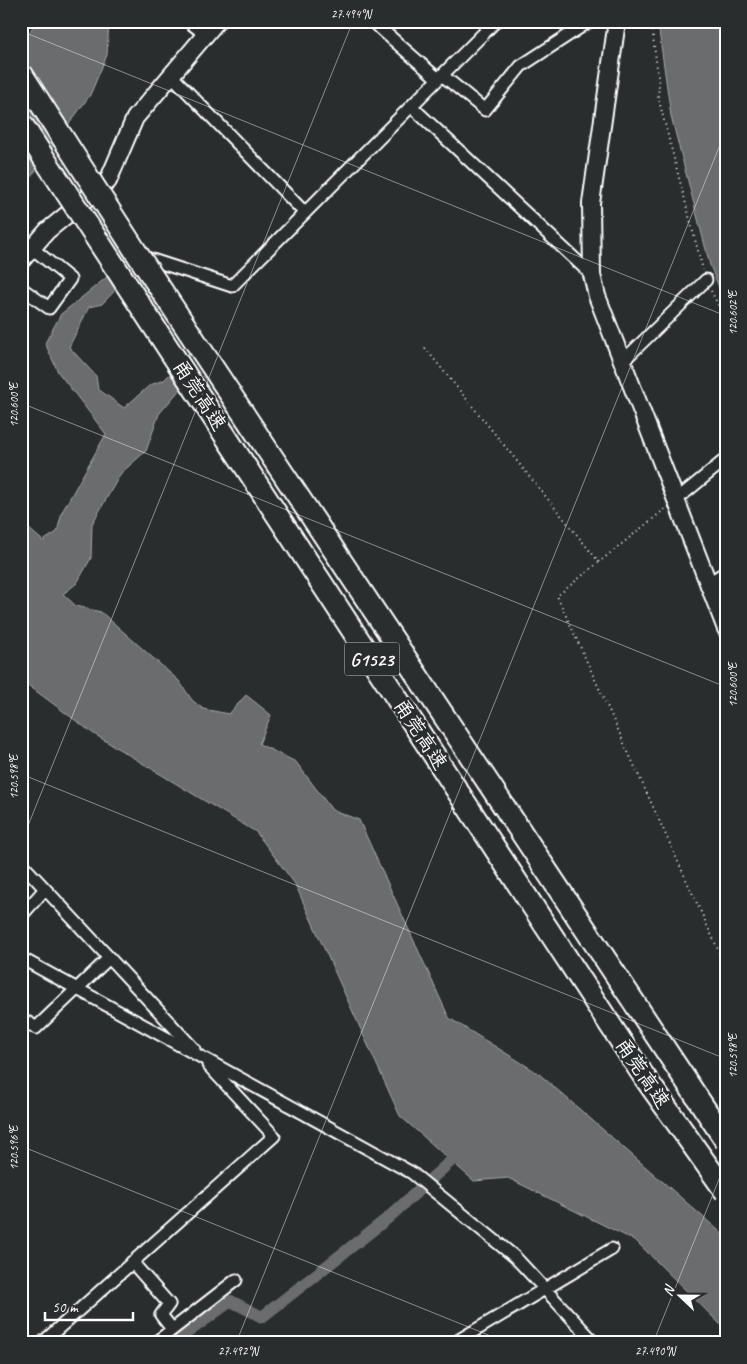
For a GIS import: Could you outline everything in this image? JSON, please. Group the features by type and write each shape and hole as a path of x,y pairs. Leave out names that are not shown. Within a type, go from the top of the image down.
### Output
{"highway":[{"name":"甬莞高速","path":"21,73 138,255 663,1049 726,1141"},
{"name":"甬莞高速","path":"21,123 638,1067 726,1192"}],"street":[{"path":"188,21 206,35"},
{"path":"21,261 47,231 108,181 135,118 218,21"},
{"path":"372,21 440,77 485,110 521,66 590,21"},
{"path":"138,255 232,286 496,21"},
{"path":"617,21 591,203 592,275 597,296 726,629"},
{"path":"172,76 304,213"},
{"path":"411,106 592,275"},
{"path":"21,288 49,308 70,279 32,248"},
{"path":"622,362 706,280"},
{"path":"676,500 726,459"},
{"path":"709,586 726,575"},
{"path":"21,863 274,1136 42,1343"},
{"path":"21,916 46,889"},
{"path":"21,958 412,1173 515,1257 595,1343"},
{"path":"21,1030 29,1023 36,1028 109,958"},
{"path":"454,1343 612,1249"},
{"path":"132,1262 169,1304 161,1315 172,1329"},
{"path":"154,1343 236,1280"}],"path":[{"path":"651,21 659,84 658,96 706,280 726,320"},
{"path":"425,348 599,562"},
{"path":"676,500 557,596 726,967"}],"shaded area":[{"path":"36,21 109,21 107,55 90,95 28,181 21,182 21,47"},
{"path":"660,21 726,21 726,305 710,265 671,116 659,31"},
{"path":"117,269 125,280 102,304 89,307 69,347 96,376 98,389 124,408 150,385 164,380 180,364 187,381 159,414 146,451 121,473 92,524 91,558 77,583 63,594 76,606 101,612 179,681 192,700 203,709 229,714 246,695 271,715 259,744 296,762 332,810 359,820 449,1018 538,1073 726,1237 726,1330 636,1241 508,1178 474,1181 400,1116 295,884 256,832 94,734 21,680 21,522 43,541 57,532 62,512 106,434 58,372 45,343 61,314"}],"waterway":[{"path":"173,1343 231,1301 262,1317 388,1218 463,1150"}]}
